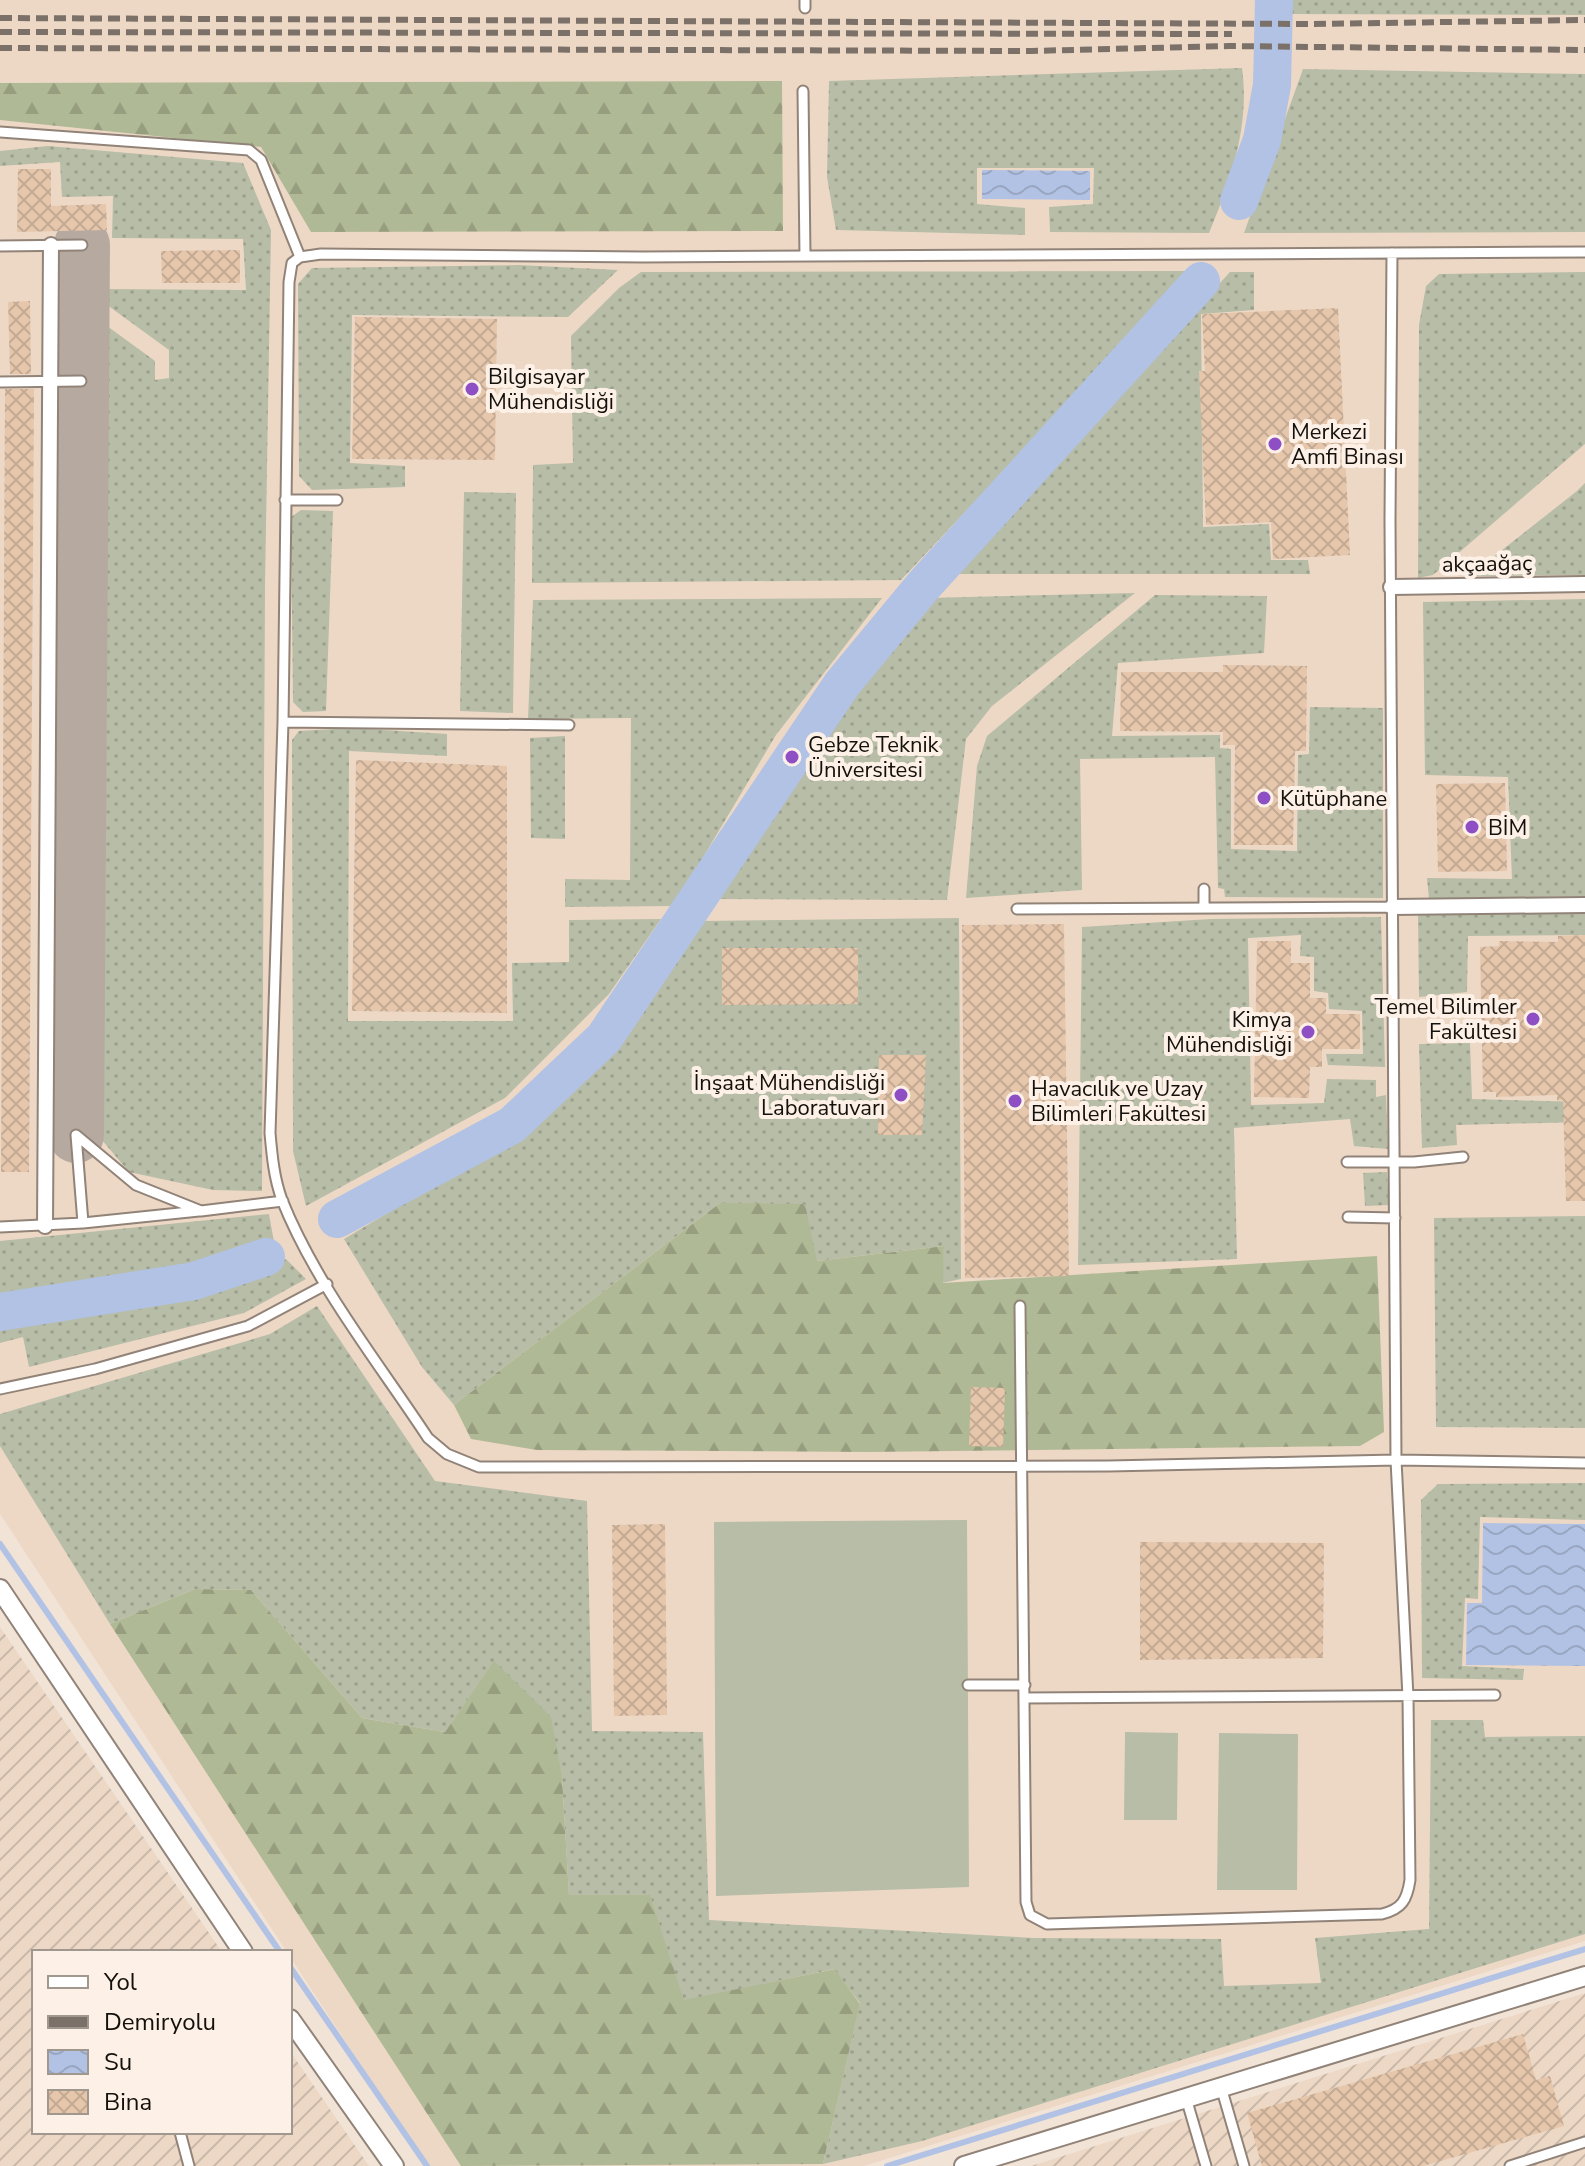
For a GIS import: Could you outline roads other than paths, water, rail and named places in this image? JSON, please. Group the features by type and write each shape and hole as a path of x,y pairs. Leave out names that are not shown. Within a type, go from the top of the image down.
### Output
{"street":[{"path":"45,1226 51,245"},
{"name":"akçaağaç","path":"1391,587 1585,584"},
{"path":"1392,907 1585,905"},
{"path":"0,1589 242,1950"},
{"path":"964,2166 1585,1976"},
{"path":"292,2022 394,2166"}],"lane":[{"path":"803,91 805,256"},
{"path":"0,132 249,150 261,160 300,257"},
{"path":"0,246 82,245"},
{"path":"1585,252 805,256 321,254 300,257 292,263 289,282 283,722 270,1133 274,1173 283,1201 327,1284 428,1438 447,1454 479,1467 1023,1466 1396,1460 1585,1463"},
{"path":"1020,1306 1026,1902 1030,1915 1047,1924 1382,1914 1397,1910 1407,1897 1410,1880 1408,1697 1396,1460 1392,253"},
{"path":"0,382 81,381"},
{"path":"285,500 337,500"},
{"path":"283,722 569,725"},
{"path":"1204,889 1204,906"},
{"path":"1017,909 1392,907"},
{"path":"83,1223 76,1135 136,1185 201,1211"},
{"path":"1347,1162 1463,1157"},
{"path":"0,1227 83,1223 283,1201"},
{"path":"1348,1217 1395,1218"},
{"path":"0,1389 95,1369 248,1326 327,1284"},
{"path":"968,1685 1025,1685"},
{"path":"1025,1698 1495,1695"},
{"path":"1221,2087 1244,2166"},
{"path":"1186,2098 1206,2166"},
{"path":"181,2134 189,2166"},
{"path":"1510,2166 1585,2142"}],"water":[{"path":"982,170 1090,171 1090,200 982,199"},
{"path":"1483,1523 1585,1524 1585,1666 1466,1665 1467,1603 1482,1603"}],"waterway":[{"path":"1239,201 1262,140 1272,85 1274,0"},
{"path":"337,1219 512,1125 604,1038 842,684 924,585 1201,281"},
{"path":"0,1312 194,1281 266,1257"},
{"path":"0,1544 279,1950"},
{"path":"887,2166 1585,1949"},
{"path":"292,1970 427,2166"}],"railway":[{"path":"0,18 1311,24 1585,20"},
{"path":"0,32 1232,34"},
{"path":"0,48 1031,51 1229,46 1585,50"}],"place":[{"name":"Bilgisayar Mühendisliği","path":"472,389"},
{"name":"Merkezi Amfi Binası","path":"1275,444"},
{"name":"Gebze Teknik Üniversitesi","path":"792,757"},
{"name":"Kütüphane","path":"1264,798"},
{"name":"BİM","path":"1472,827"},
{"name":"Temel Bilimler Fakültesi","path":"1533,1019"},
{"name":"Kimya Mühendisliği","path":"1308,1032"},
{"name":"İnşaat Mühendisliği Laboratuvarı","path":"901,1095"},
{"name":"Havacılık ve Uzay Bilimleri Fakültesi","path":"1015,1101"}]}
